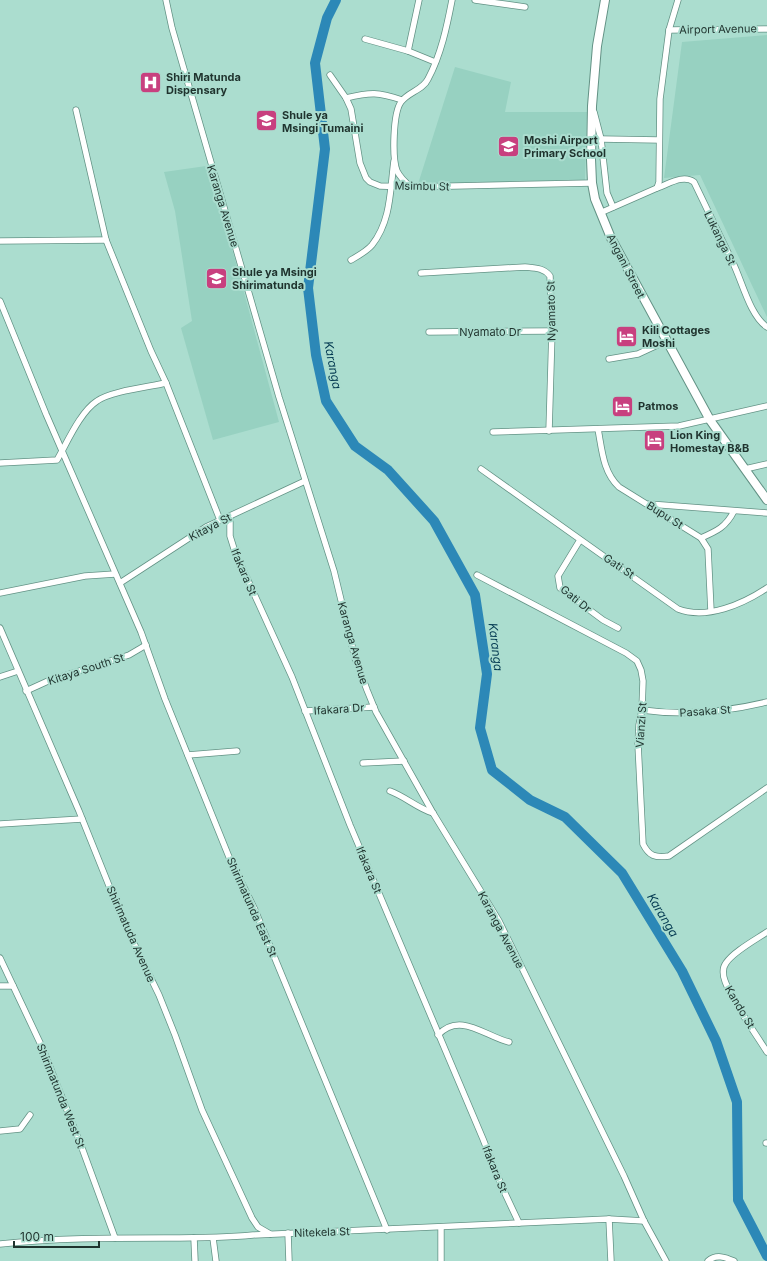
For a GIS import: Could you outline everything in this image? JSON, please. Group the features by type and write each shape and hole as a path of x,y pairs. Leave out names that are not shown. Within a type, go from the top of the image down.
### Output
{"street":[{"name":"Karanga Avenue","path":"166,0 172,28 221,201 305,481 334,571 355,658 374,706 433,813 499,921 624,1176 644,1221 666,1261"},
{"path":"408,51 419,0"},
{"path":"351,260 371,246 384,225 389,211 396,117 402,100 418,90 428,81 435,62 452,0"},
{"path":"475,0 525,7"},
{"name":"Angani Street","path":"605,0 597,46 592,106 592,183 600,213 611,238 710,420 767,500"},
{"path":"600,213 657,188 659,182 660,99 669,30 678,0"},
{"name":"Airport Avenue","path":"669,30 767,29"},
{"path":"365,39 408,51 435,62"},
{"name":"Msimbu St","path":"330,75 346,98 351,109 360,163 366,178 370,182 380,186 411,187 592,183"},
{"path":"346,98 367,93 386,95 402,100"},
{"path":"592,106 601,139 607,193 613,207"},
{"path":"76,110 106,240 166,384 220,520"},
{"path":"601,139 659,140"},
{"path":"394,160 397,171 403,181 411,187"},
{"name":"Lukanga St","path":"657,188 681,179 694,182 734,264 752,308 761,322 767,327"},
{"path":"0,241 106,240"},
{"name":"Nyamato St","path":"421,273 525,267 546,271 550,276 552,331 548,430"},
{"name":"Shirimatunda East St","path":"0,301 146,645 229,857 258,917 387,1230"},
{"name":"Nyamato Dr","path":"429,332 552,331"},
{"path":"609,359 638,354 666,341"},
{"path":"0,463 57,460 89,408 97,400 111,395 166,384"},
{"path":"493,432 679,426 767,406"},
{"name":"Bupu St","path":"598,429 606,468 611,479 619,487 647,503 701,538"},
{"path":"745,469 767,464"},
{"name":"Gati St","path":"481,469 580,540 638,579 678,609 688,613 711,611 739,604 767,588"},
{"name":"Kitaya St","path":"120,583 180,543 220,520 305,481"},
{"path":"647,503 767,513"},
{"path":"711,611 708,549 701,538 720,530 726,525 734,511"},
{"name":"Ifakara St","path":"230,516 230,536 235,552 292,677 345,812 438,1035 519,1223"},
{"name":"Gati Dr","path":"580,540 558,576 560,588 603,620 618,628"},
{"path":"0,594 85,576 115,574"},
{"name":"Vianzi St","path":"477,575 626,653 637,661 641,670 643,681 642,710 639,725 638,744 643,844 647,852 653,856 669,856 767,788"},
{"name":"Shirimatuda Avenue","path":"0,628 82,819 124,923 162,1002 202,1110 226,1165 252,1218 258,1227 270,1234"},
{"name":"Kitaya South St","path":"26,691 48,681 123,658 146,645"},
{"path":"0,677 18,671"},
{"name":"Pasaka St","path":"642,710 677,713 709,712 746,707 767,702"},
{"name":"Ifakara Dr","path":"305,711 374,706"},
{"path":"188,754 237,751"},
{"path":"363,762 404,761"},
{"path":"390,791 403,797 416,807 433,813"},
{"path":"0,824 82,819"},
{"name":"Kando St","path":"767,932 730,958 724,964 723,972 724,980 730,992 767,1052"},
{"name":"Shirimatunda West St","path":"0,958 31,1022 67,1108 115,1238"},
{"path":"0,986 13,986"},
{"path":"438,1035 449,1027 469,1026 480,1029 501,1040 509,1042"},
{"path":"0,1131 20,1129 30,1115"},
{"path":"609,1219 611,1261"},
{"name":"Nitekela St","path":"0,1244 115,1238 214,1238 288,1233 387,1230 609,1219 644,1221"},
{"path":"441,1227 441,1261"},
{"path":"288,1233 289,1261"},
{"path":"194,1238 195,1261"},
{"path":"214,1238 216,1261"},
{"path":"708,1261 721,1256 734,1261"}],"shaded area":[{"path":"767,35 767,317 700,175 664,178 682,42"},
{"name":"Moshi Airport Primary School","path":"455,67 511,82 505,112 587,112 585,180 418,184"},
{"path":"206,166 235,259 279,422 213,440 181,328 192,321 175,211 164,172"}],"waterway":[{"name":"Karanga","path":"336,0 327,18 315,63 325,149 308,288 316,355 326,401 355,446 388,470 434,521 475,595 487,674 480,728 492,770 530,800 565,817 622,873 682,971 716,1041 737,1102 738,1200 767,1256"}],"place":[{"name":"Shiri Matunda Dispensary","path":"151,83"},
{"name":"Shule ya Msingi Tumaini","path":"266,121"},
{"name":"Moshi Airport Primary School","path":"508,146"},
{"name":"Shule ya Msingi Shirimatunda","path":"216,278"},
{"name":"Kili Cottages Moshi","path":"626,336"},
{"name":"Patmos","path":"622,406"},
{"name":"Lion King Homestay B&B","path":"655,441"}]}
